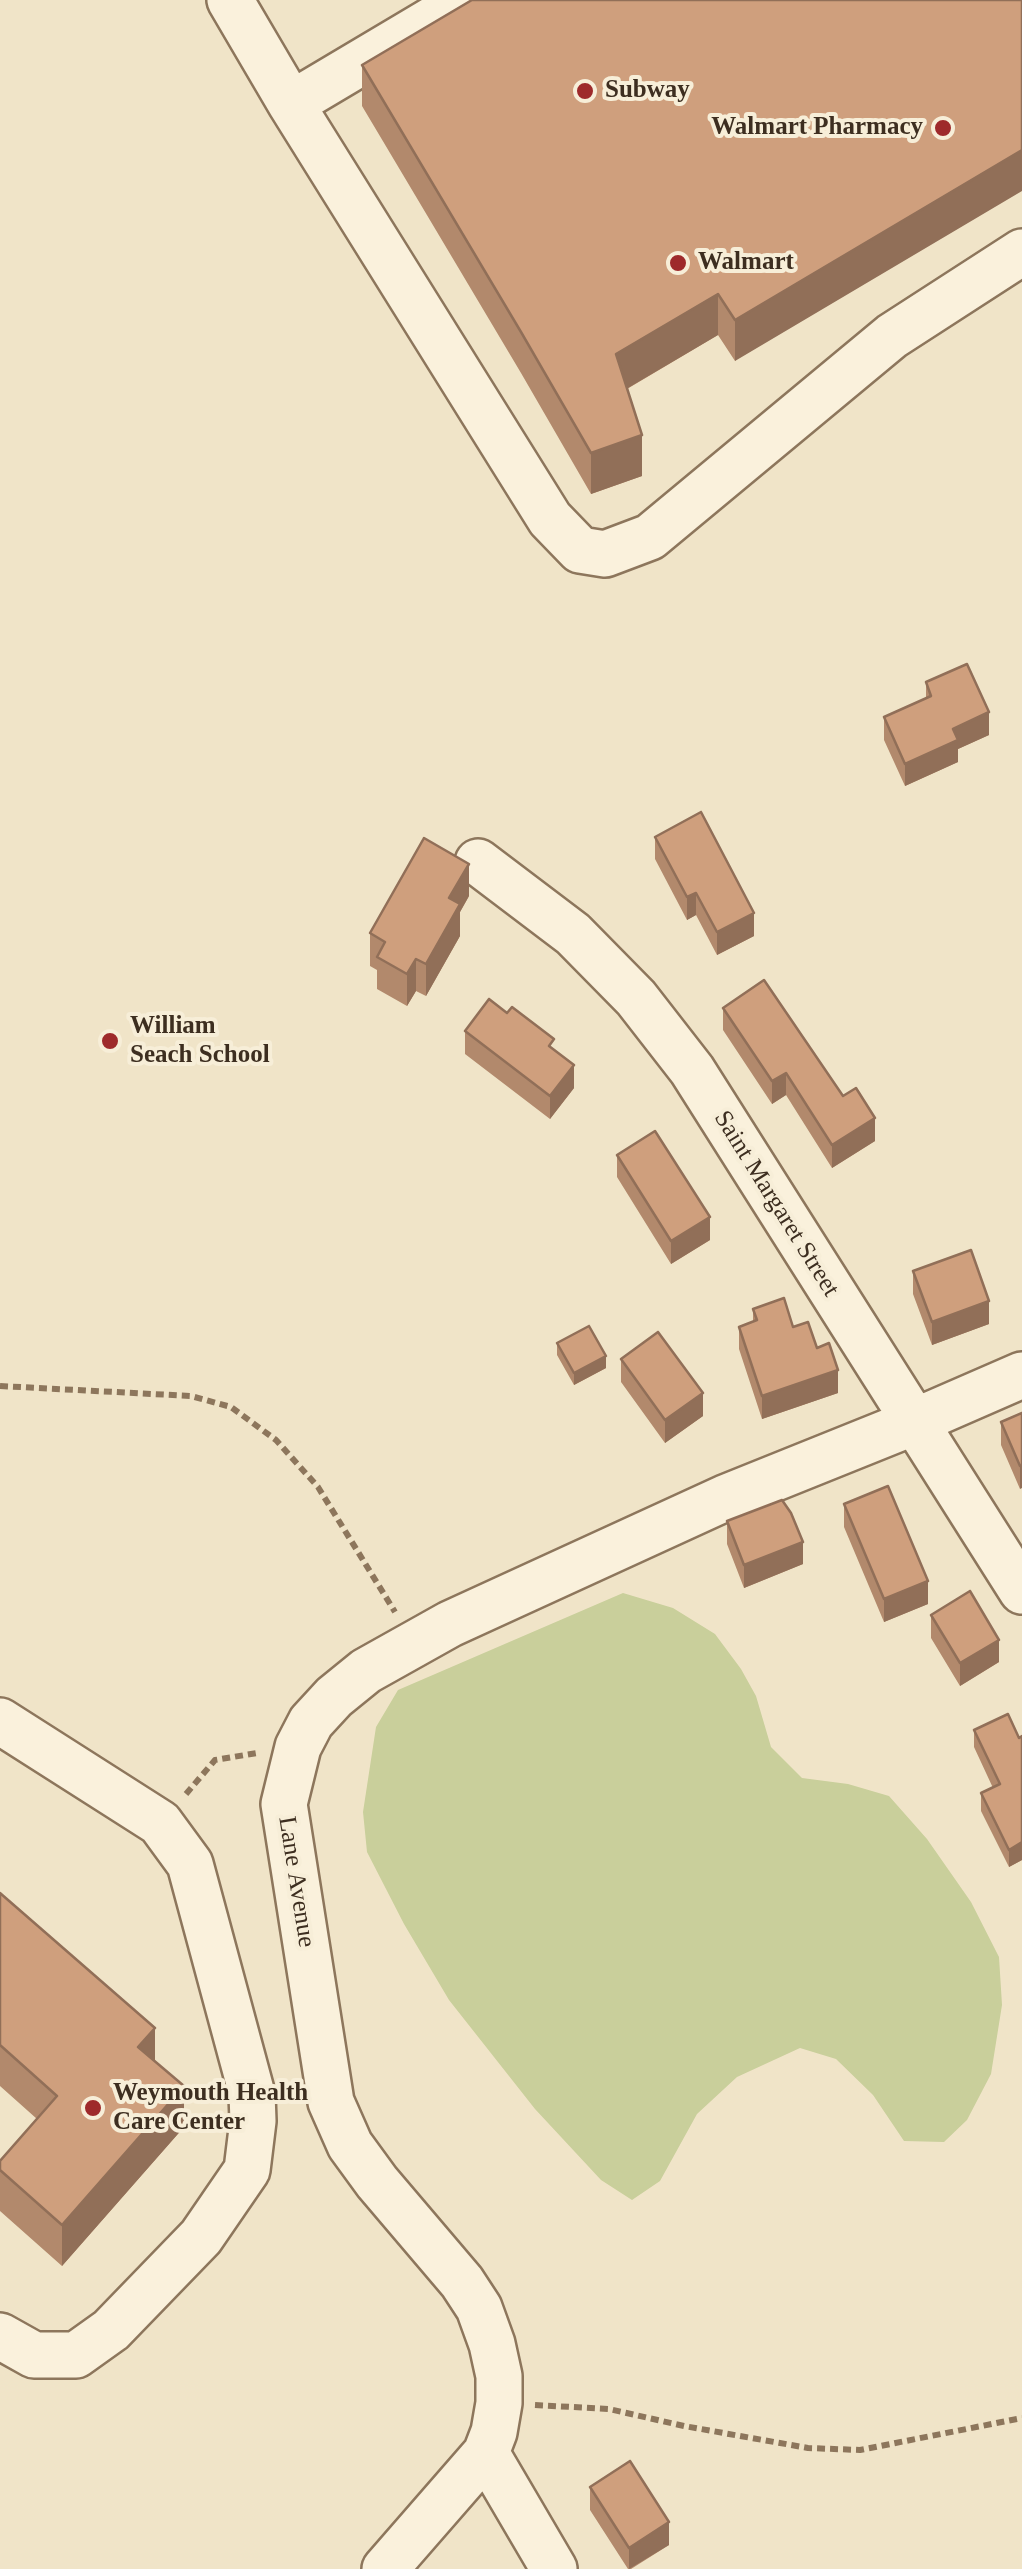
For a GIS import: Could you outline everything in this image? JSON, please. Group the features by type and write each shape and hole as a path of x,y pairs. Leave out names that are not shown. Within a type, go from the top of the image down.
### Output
{"street":[{"path":"230,0 550,519 580,550 605,554 650,537 892,336 1022,252"},
{"path":"291,104 466,0"},
{"name":"Saint Margaret Street","path":"478,862 572,934 636,998 692,1070 1022,1591"},
{"name":"Lane Avenue","path":"386,2569 486,2453 499,2403 499,2376 479,2308 350,2145 331,2102 284,1804 298,1747 311,1722 366,1671 414,1643 725,1498 1022,1375"},
{"path":"0,1720 160,1823 190,1864 252,2094 254,2121 248,2170 200,2237 111,2330 76,2355 34,2356 0,2336"},
{"path":"486,2453 554,2569"}],"path":[{"path":"0,1386 191,1396 231,1407 276,1440 318,1487 414,1643"},
{"path":"160,1823 216,1760 298,1747"},
{"path":"499,2403 609,2409 808,2448 860,2450 1022,2418"}],"green space":[{"path":"623,1593 673,1608 715,1634 756,1696 771,1747 802,1778 848,1784 889,1796 927,1839 971,1902 999,1957 1002,2005 991,2074 967,2120 944,2142 904,2141 873,2095 836,2059 800,2048 737,2077 697,2114 660,2181 632,2200 601,2180 535,2109 449,2000 404,1924 367,1852 363,1812 376,1727 398,1690"}],"building":[{"name":"Walmart","path":"472,0 1022,0 1022,150 735,320 718,294 616,354 642,435 591,453 362,65"},
{"path":"967,664 989,712 953,729 958,740 905,764 884,717 931,696 926,682"},
{"path":"701,812 754,913 717,932 696,893 687,897 655,837"},
{"path":"424,838 469,864 449,898 460,904 426,964 416,959 407,974 377,957 385,942 370,933"},
{"path":"764,980 843,1096 856,1088 875,1118 832,1145 786,1073 772,1081 723,1008"},
{"path":"489,999 507,1013 512,1007 554,1039 549,1046 574,1065 550,1096 465,1031"},
{"path":"655,1131 710,1217 671,1241 617,1155"},
{"path":"971,1250 989,1301 932,1322 913,1271"},
{"path":"784,1298 793,1327 808,1322 817,1348 829,1343 838,1370 762,1396 739,1327 757,1320 753,1309"},
{"path":"589,1326 606,1356 574,1373 557,1343"},
{"path":"658,1332 703,1393 665,1420 621,1359"},
{"path":"1022,1413 1022,1465 1020,1466 1001,1422"},
{"path":"888,1486 928,1581 884,1599 844,1504"},
{"path":"782,1500 803,1542 744,1565 727,1521"},
{"path":"970,1591 999,1640 960,1663 931,1615"},
{"path":"1008,1714 1019,1738 1022,1736 1022,1842 1009,1850 981,1793 1000,1784 974,1730"},
{"name":"Weymouth Health Care Center","path":"0,1893 155,2028 138,2047 184,2086 62,2225 0,2170 0,2161 57,2096 0,2045"},
{"path":"630,2461 669,2522 629,2548 590,2487"}],"place":[{"name":"Subway","path":"585,91"},
{"name":"Walmart Pharmacy","path":"943,128"},
{"name":"Walmart","path":"678,263"},
{"name":"William Seach School","path":"110,1041"},
{"name":"Weymouth Health Care Center","path":"93,2108"}]}
